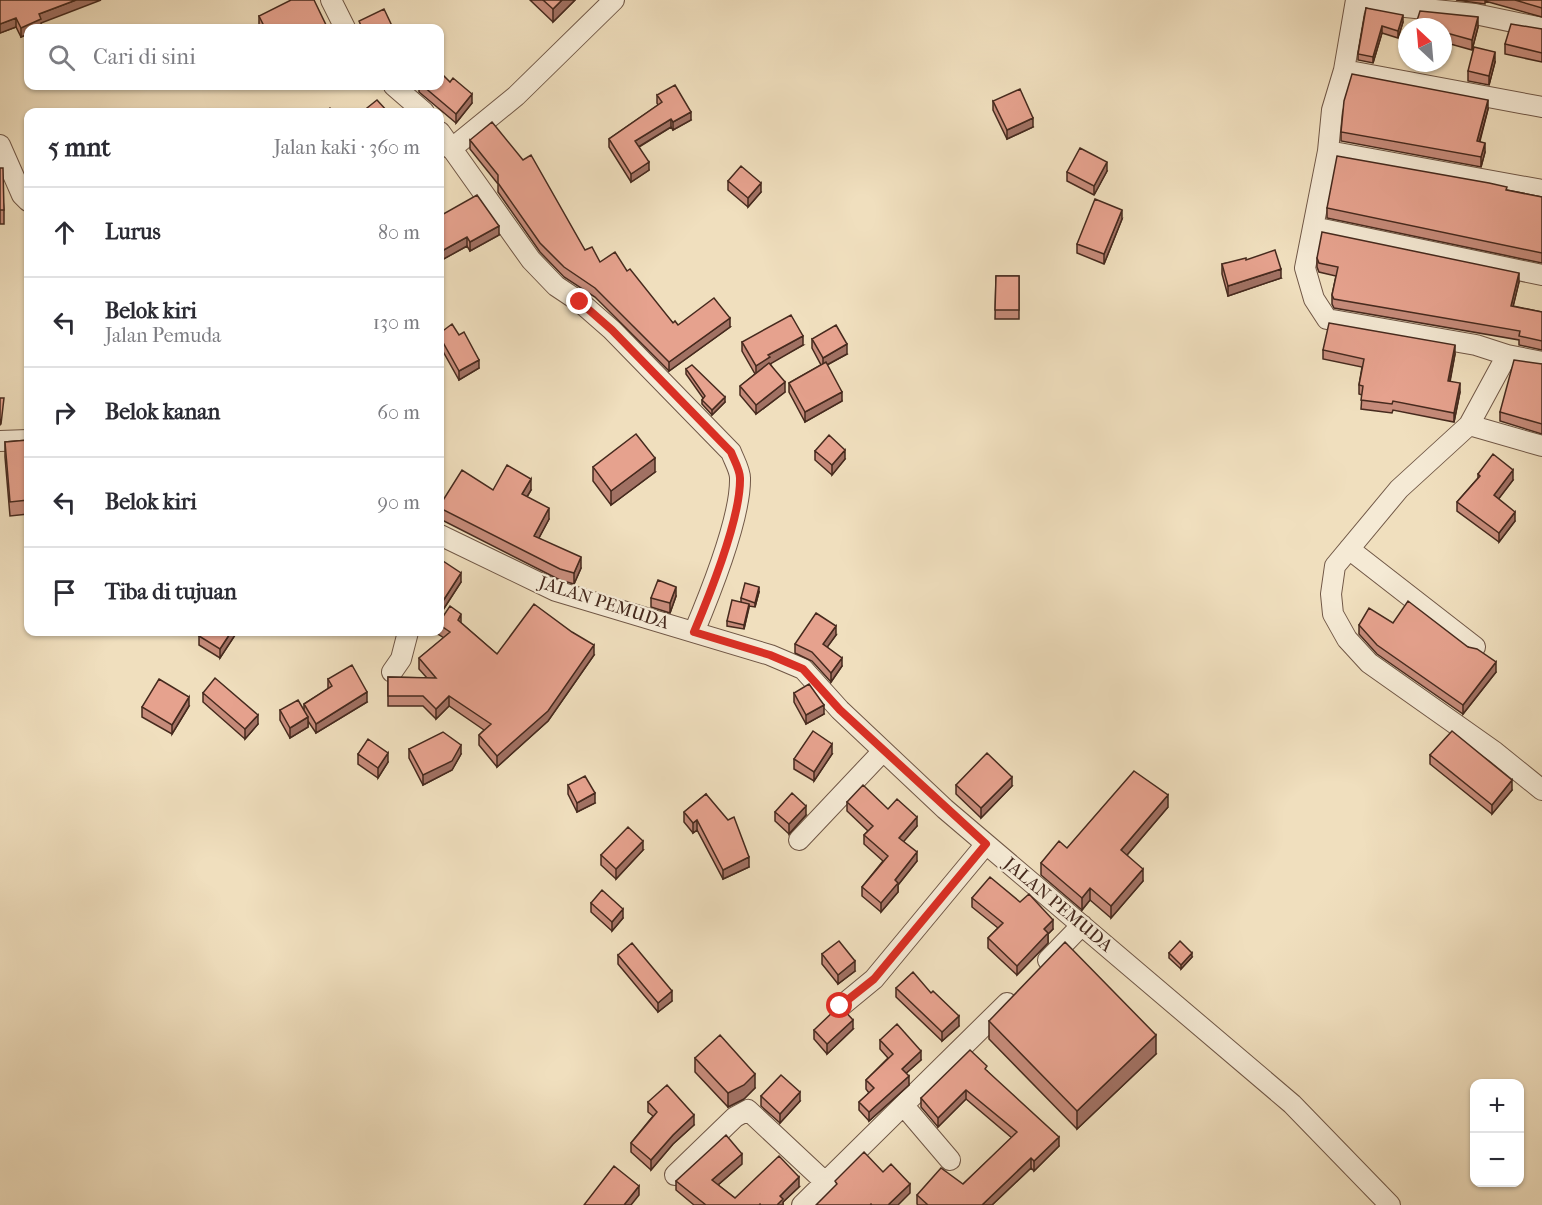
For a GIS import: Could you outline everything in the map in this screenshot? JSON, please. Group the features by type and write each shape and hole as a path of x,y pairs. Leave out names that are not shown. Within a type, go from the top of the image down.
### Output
{"street":[{"path":"331,0 343,24"},
{"path":"451,149 516,96 614,0"},
{"path":"1542,28 1475,14 1356,1 1344,70 1332,110 1328,151 1305,268 1314,299 1327,319 1476,345 1507,355 1542,362"},
{"path":"1344,70 1542,108"},
{"path":"399,90 419,108"},
{"path":"444,138 531,260 556,286 580,302 612,330 731,452 740,475 739,499 711,593 694,632"},
{"path":"0,145 24,197"},
{"path":"1328,151 1542,190"},
{"path":"1313,227 1542,275"},
{"path":"1507,355 1469,425 1399,489 1335,566 1331,594 1333,614 1347,639 1369,663 1485,744 1542,790"},
{"path":"1469,425 1542,446"},
{"path":"0,441 24,440"},
{"name":"JALAN PEMUDA","path":"444,536 556,591 770,655 803,669 840,710 986,844 1292,1104 1390,1205"},
{"path":"1349,549 1475,647"},
{"path":"392,672 401,659 407,636"},
{"path":"799,840 883,751"},
{"path":"840,1006 874,979 986,844"},
{"path":"802,1205 904,1106 1082,925"},
{"path":"904,1106 950,1160"},
{"path":"675,1174 735,1117 748,1110 825,1182"}],"building":[{"path":"0,0 76,0 39,14 41,19 24,24 21,28 16,18 0,24"},
{"path":"291,0 314,0 326,24 263,24 259,16"},
{"path":"543,0 562,0 553,9"},
{"path":"1515,0 1542,0 1542,8"},
{"path":"1366,8 1403,15 1402,18 1398,18 1398,31 1382,26 1373,57 1358,54"},
{"path":"384,9 391,24 360,24 359,21"},
{"path":"1420,11 1478,17 1472,40 1452,34 1452,18 1418,18"},
{"path":"1511,24 1542,29 1542,53 1505,44"},
{"path":"1474,47 1495,52 1489,76 1468,71"},
{"path":"1352,74 1488,100 1477,141 1485,143 1481,157 1341,132 1344,101"},
{"path":"444,76 450,82 453,78 472,94 456,114 428,90 444,90"},
{"path":"675,85 691,112 673,122 671,119 635,141 649,162 631,174 609,139 662,102 657,95"},
{"path":"1020,89 1033,118 1007,130 993,101"},
{"path":"377,100 384,108 367,108"},
{"path":"492,122 523,160 531,155 585,250 592,247 600,262 615,252 627,271 630,269 673,323 675,321 678,325 714,298 730,318 669,362 595,288 564,267 540,243 498,183 498,175 470,140"},
{"path":"1080,148 1107,162 1094,186 1067,172"},
{"path":"1337,156 1489,183 1507,187 1506,190 1542,197 1542,253 1327,208"},
{"path":"741,166 761,183 748,198 728,181"},
{"path":"0,168 3,168 4,210 0,210"},
{"path":"477,195 499,226 470,242 467,237 444,250 444,214"},
{"path":"1095,199 1122,210 1104,254 1077,244"},
{"path":"1322,232 1519,273 1511,306 1542,312 1542,341 1519,336 1520,331 1334,299 1332,295 1338,267 1319,263 1317,258"},
{"path":"1275,250 1281,269 1228,286 1222,264 1246,258 1246,260"},
{"path":"996,276 1019,276 1019,310 995,310"},
{"path":"791,315 803,336 768,355 770,357 756,366 742,342"},
{"path":"1329,323 1455,345 1448,381 1460,383 1454,413 1393,401 1392,404 1361,400 1363,386 1359,385 1364,359 1323,350"},
{"path":"452,324 459,335 464,332 479,360 459,371 444,344 444,330"},
{"path":"836,325 847,344 823,358 812,339"},
{"path":"1514,360 1542,364 1542,424 1500,412"},
{"path":"826,362 842,392 805,412 789,383"},
{"path":"769,363 785,382 756,405 740,386"},
{"path":"692,365 725,397 712,410 702,400 705,396 686,369"},
{"path":"0,398 4,398 0,425"},
{"path":"636,434 655,458 611,491 593,467"},
{"path":"829,435 845,450 832,465 815,451"},
{"path":"24,440 24,500 10,502 5,442"},
{"path":"1493,454 1513,470 1494,495 1515,512 1499,533 1457,502 1480,476 1478,474"},
{"path":"507,465 531,479 522,494 549,508 534,536 581,557 574,573 560,569 444,510 444,499 462,470 493,490"},
{"path":"444,562 461,573 444,599"},
{"path":"658,580 676,587 670,603 651,598"},
{"path":"745,583 759,587 755,603 741,598"},
{"path":"732,600 749,604 744,625 727,621"},
{"path":"1408,601 1468,647 1477,649 1496,662 1463,705 1377,645 1359,625 1369,608 1393,623"},
{"path":"534,604 594,645 548,711 497,756 479,735 491,724 449,696 436,709 423,696 388,696 388,677 436,678 419,658 450,632 444,628 444,615 450,606 461,614 458,620 497,654"},
{"path":"816,613 836,626 823,644 842,658 831,673 812,652 795,644"},
{"path":"199,636 228,636 220,649"},
{"path":"352,665 367,692 316,724 304,704 332,686 328,679"},
{"path":"215,678 258,715 245,729 203,693"},
{"path":"159,679 189,697 172,725 142,707"},
{"path":"809,684 824,705 806,715 794,693"},
{"path":"298,700 308,717 290,728 280,710"},
{"path":"813,731 832,744 814,772 794,759"},
{"path":"1452,731 1512,780 1492,805 1430,755"},
{"path":"443,732 461,745 452,761 423,775 409,749"},
{"path":"368,739 388,753 378,768 358,754"},
{"path":"987,753 1012,777 981,808 956,785"},
{"path":"1134,771 1168,795 1121,850 1143,869 1111,906 1090,888 1082,898 1041,863 1059,841 1067,848"},
{"path":"585,776 595,793 577,803 568,785"},
{"path":"863,785 888,809 897,799 917,817 899,838 917,852 895,880 898,883 881,903 862,887 888,856 864,835 873,826 847,802"},
{"path":"792,793 806,806 789,824 775,812"},
{"path":"706,794 728,820 734,817 749,857 723,870 697,820 693,823 684,812"},
{"path":"628,827 643,841 616,869 601,855"},
{"path":"990,877 1020,902 1029,894 1053,920 1044,929 1048,933 1017,966 988,938 1003,923 972,898"},
{"path":"602,890 623,909 612,922 591,903"},
{"path":"839,941 855,961 838,975 822,954"},
{"path":"1180,941 1192,953 1181,965 1169,953"},
{"path":"1065,942 1156,1035 1077,1111 989,1021"},
{"path":"632,943 672,991 658,1003 618,955"},
{"path":"913,972 931,993 933,991 959,1016 942,1032 896,988"},
{"path":"836,1009 843,1009 853,1020 827,1044 814,1030"},
{"path":"897,1024 921,1051 902,1069 909,1076 869,1112 859,1102 874,1088 866,1080 893,1054 880,1040"},
{"path":"720,1035 755,1074 744,1085 728,1093 695,1058"},
{"path":"970,1050 987,1066 985,1069 1059,1137 1034,1161 1031,1158 982,1205 928,1205 917,1195 941,1168 963,1184 1017,1132 966,1090 938,1118 921,1098"},
{"path":"781,1075 800,1092 780,1114 761,1096"},
{"path":"667,1085 694,1115 651,1160 631,1143 657,1112 648,1102"},
{"path":"726,1135 742,1154 712,1180 735,1198 779,1156 799,1177 780,1196 783,1199 777,1205 706,1205 676,1181"},
{"path":"864,1152 883,1172 891,1164 910,1184 888,1205 816,1205 837,1184 835,1181"},
{"path":"614,1166 639,1186 624,1205 584,1205"}],"route":[{"path":"580,302 612,330 695,413 731,452 740,475 739,499 711,593 694,632 770,655 803,669 840,710 945,809 986,844 909,940 874,979 840,1006"}]}
